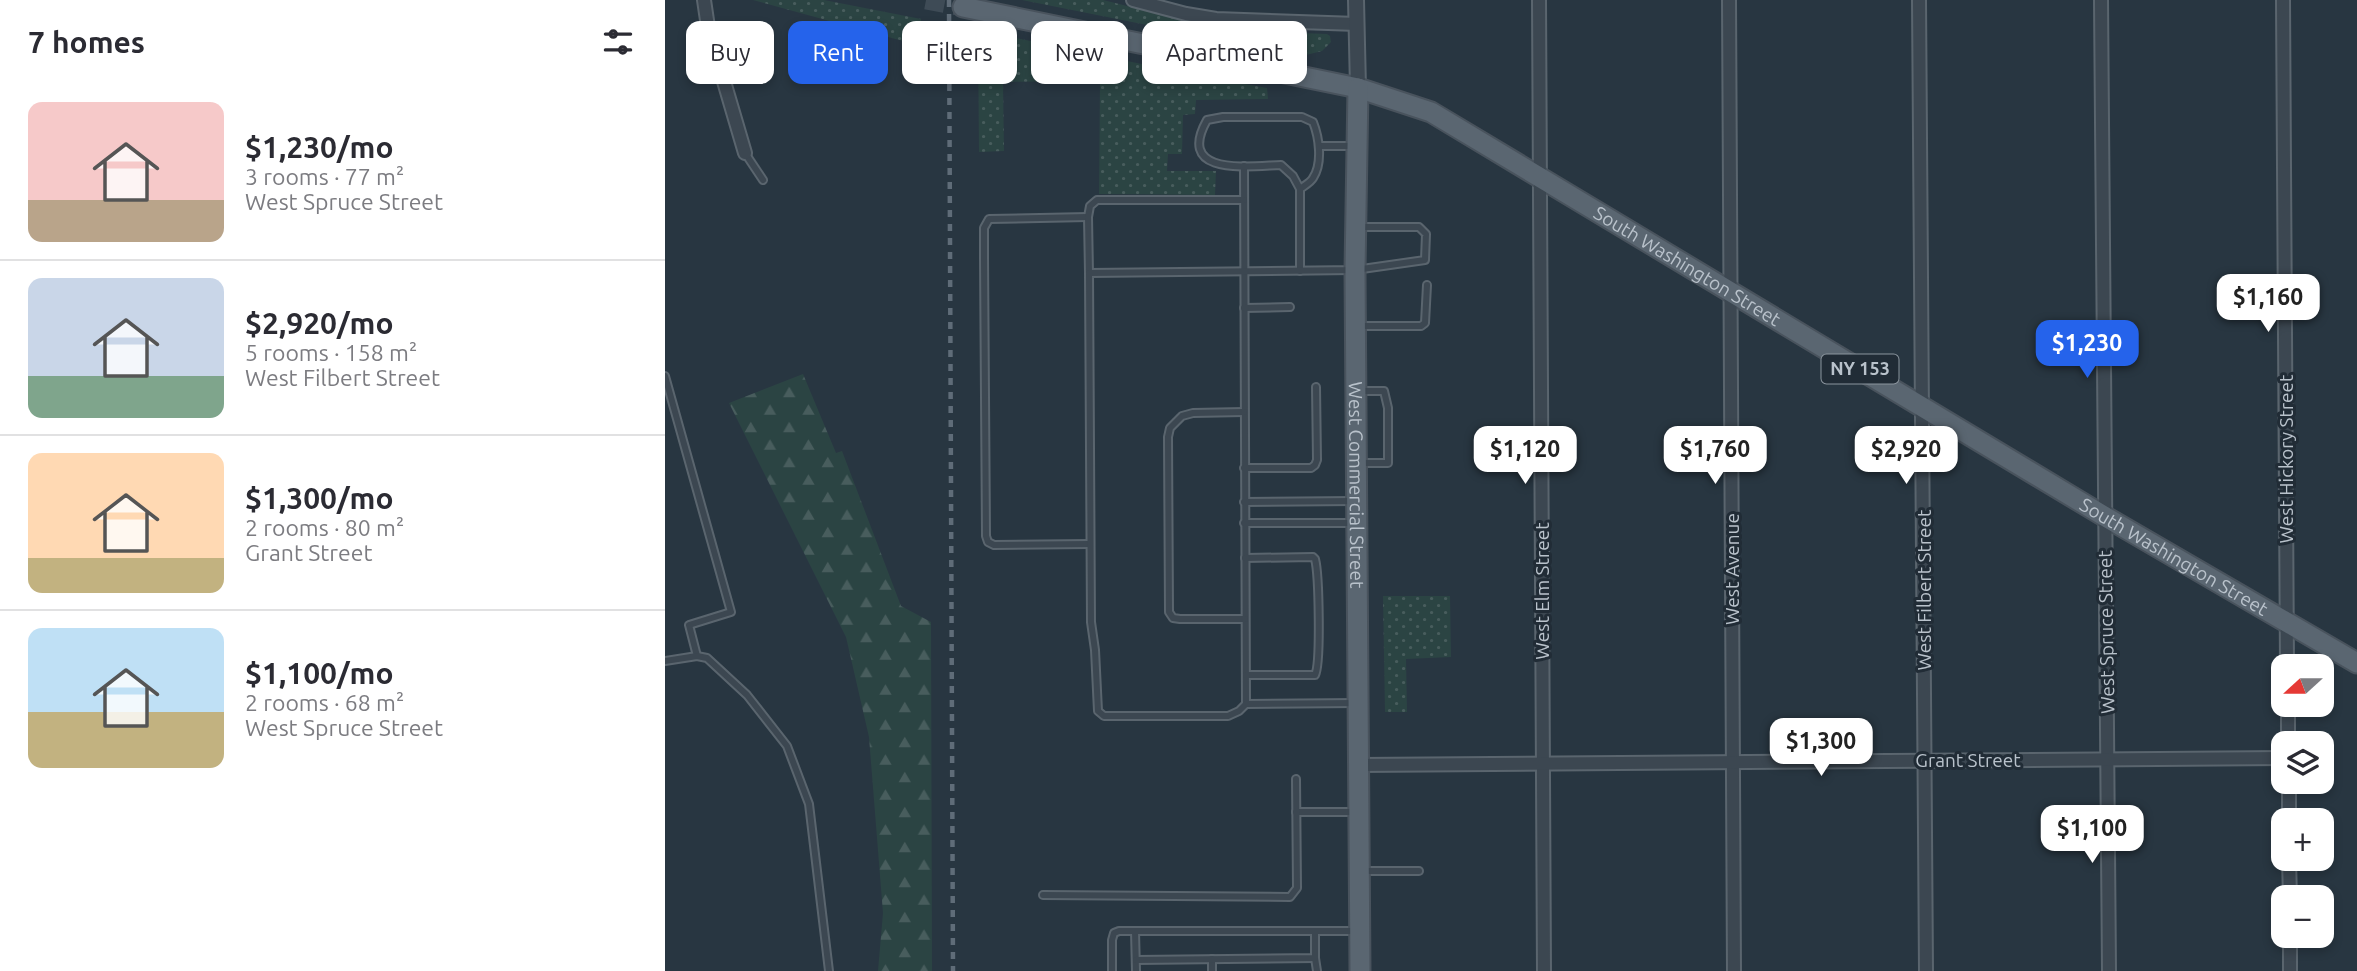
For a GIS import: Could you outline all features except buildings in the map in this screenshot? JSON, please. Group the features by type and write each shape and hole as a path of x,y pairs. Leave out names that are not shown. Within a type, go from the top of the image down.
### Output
{"main road":[{"name":"South Washington Street","path":"963,7 1357,88 1431,112 2104,516 2357,663"},
{"name":"West Commercial Street","path":"1357,88 1356,501 1360,971"}],"street":[{"path":"704,0 708,27 745,153"},
{"path":"1133,0 1171,5 1225,20 1357,24"},
{"name":"West Commercial Street","path":"1356,0 1357,88"},
{"name":"West Elm Street","path":"1539,0 1544,971"},
{"name":"West Avenue","path":"1729,0 1734,971"},
{"name":"West Filbert Street","path":"1919,0 1926,971"},
{"name":"West Spruce Street","path":"2101,0 2109,971"},
{"name":"West Hickory Street","path":"2283,0 2287,654"},
{"name":"Grant Street","path":"1359,765 2271,758"},
{"path":"2290,948 2290,971"}],"lane":[{"path":"1300,189 1314,178 1318,160 1318,134 1313,122 1302,117 1223,117 1207,120 1199,141 1202,154 1209,162 1220,166 1281,165 1293,176 1300,189 1300,271"},
{"path":"1319,146 1357,146"},
{"path":"745,153 763,180"},
{"path":"1244,166 1246,704 1240,711 1228,716 1104,716 1098,711 1091,622 1090,206 1097,200 1244,200"},
{"path":"1088,217 989,219 984,228 984,272 988,542 994,545 1090,544"},
{"path":"1089,273 1356,270 1425,260 1426,234 1419,227 1356,227"},
{"path":"1356,326 1421,326 1425,323 1427,285"},
{"path":"1244,308 1290,307"},
{"path":"665,376 731,612 688,625 697,656"},
{"path":"1244,468 1311,468 1315,465 1316,387"},
{"path":"1356,391 1384,391 1388,408 1388,463 1356,463"},
{"path":"1244,412 1193,413 1182,416 1170,428 1168,455 1169,612 1173,618 1180,619 1245,619"},
{"path":"1244,502 1356,501"},
{"path":"1244,523 1357,523"},
{"path":"1245,558 1315,559 1318,657 1315,675 1245,675"},
{"path":"665,661 697,656 707,658 747,695 787,746 809,804 829,971"},
{"path":"1246,704 1359,703"},
{"path":"1044,895 1290,897 1297,888 1296,779"},
{"path":"1296,812 1359,812"},
{"path":"1359,871 1419,871"},
{"path":"1135,931 1136,971"},
{"path":"1315,931 1317,971"},
{"path":"1112,971 1114,933 1360,931"},
{"path":"1136,960 1315,958"},
{"path":"1212,959 1212,971"}],"green space":[{"path":"753,0 824,0 921,19 902,21 902,41 888,37 888,21 830,21"},
{"path":"1022,0 1103,0 1188,21 1142,21 1142,24"},
{"path":"1307,33 1330,36 1331,42 1322,51 1307,55"},
{"path":"1017,38 1031,41 1031,82 1017,82"},
{"path":"1128,61 1142,64 1142,84 1245,84 1267,88 1268,99 1196,100 1195,114 1183,115 1182,154 1168,154 1167,171 1216,171 1215,195 1099,194 1100,84 1128,84"},
{"path":"978,84 1003,84 1004,151 979,152"},
{"path":"803,374 836,453 842,451 901,606 931,622 932,971 878,971 883,913 869,737 846,637 729,403"},
{"path":"1383,596 1450,596 1451,657 1406,659 1407,712 1385,712"}],"tunnel":[{"path":"926,0 963,7"}],"railway":[{"path":"949,0 953,971"}]}
